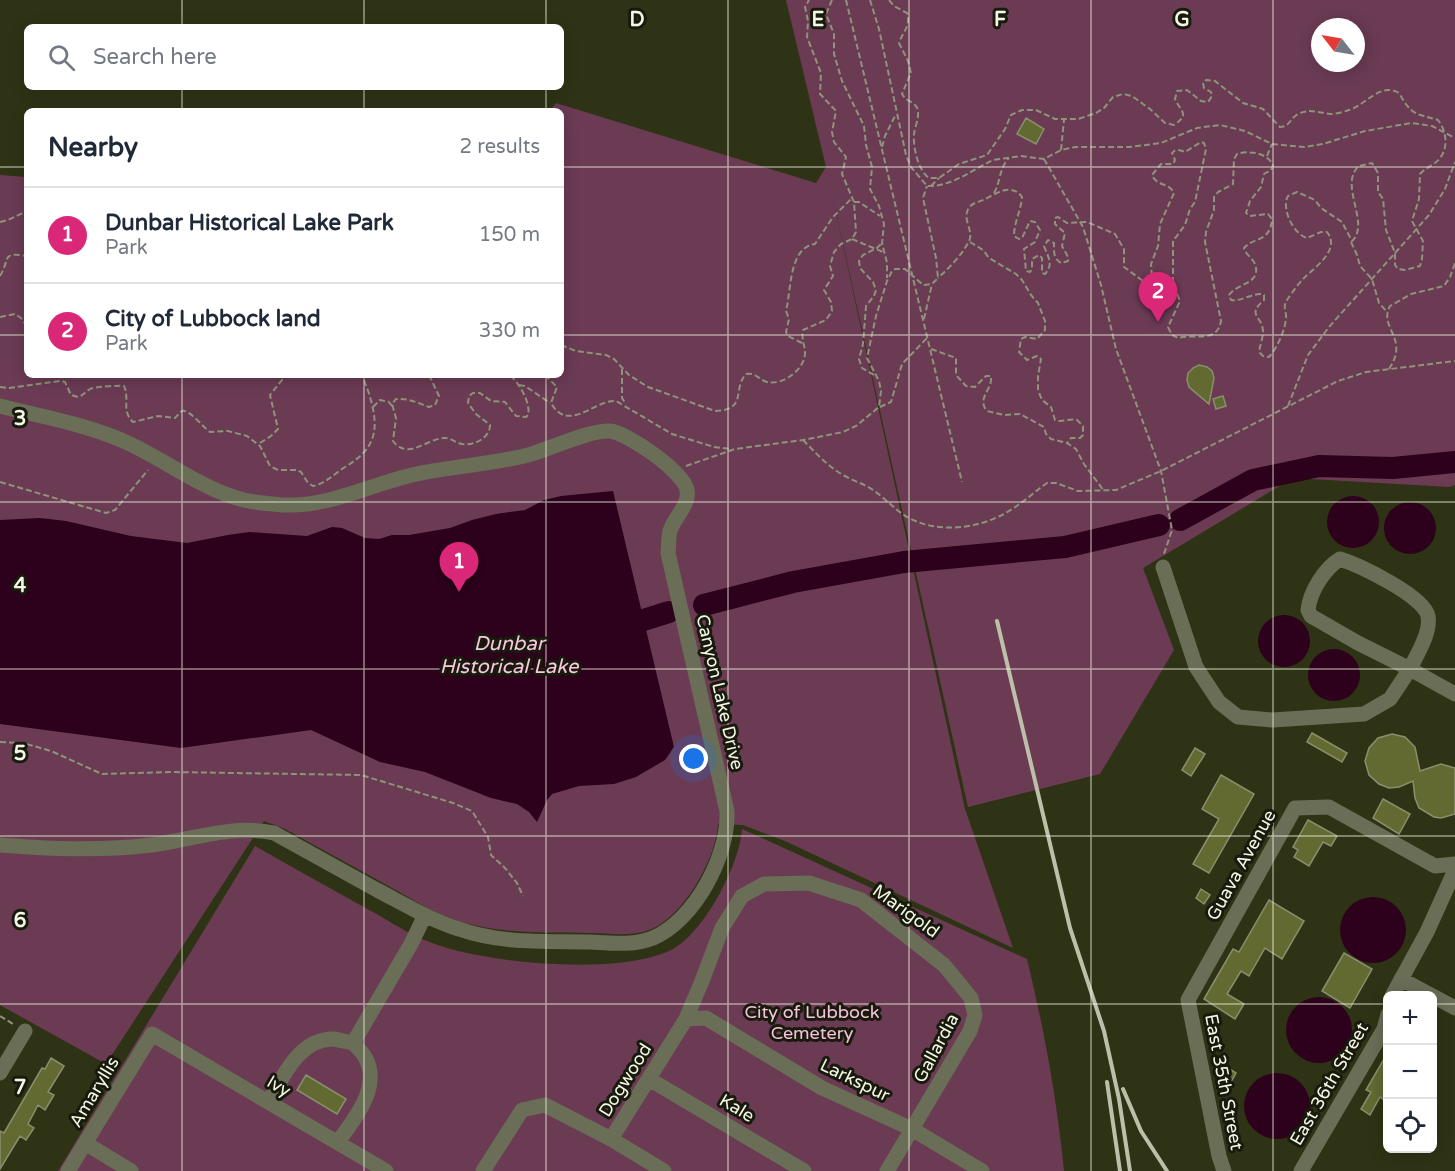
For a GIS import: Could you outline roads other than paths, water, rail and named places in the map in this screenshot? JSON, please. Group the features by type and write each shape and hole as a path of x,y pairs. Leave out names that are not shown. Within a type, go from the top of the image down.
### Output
{"street":[{"name":"Canyon Lake Drive","path":"0,406 129,444 219,491 244,500 286,505 337,497 412,475 528,455 610,431 626,436 671,468 686,485 688,494 686,504 670,531 668,554 727,811 726,834 722,850 701,892 686,913 671,927 653,938 629,943 511,941 461,930 424,915 274,833 262,831 215,832 154,844 105,849 0,845"},
{"path":"1163,567 1196,667 1219,702 1238,717 1273,720 1364,714 1390,699 1410,669 1426,632 1428,617 1424,608 1417,600 1349,561 1340,559 1334,563 1313,593 1308,610 1311,616 1358,643 1410,669 1455,694"},
{"name":"Guava Avenue","path":"1188,1000 1295,808 1329,807 1435,866 1455,864"},
{"path":"1395,991 1455,870"},
{"name":"Marigold","path":"686,1019 722,928 742,896 764,884 775,883 808,883 861,900 944,964 971,998 975,1015"},
{"path":"353,1043 411,944 424,915"},
{"path":"1401,979 1455,1008"},
{"name":"East 35th Street","path":"1188,1000 1219,1156 1224,1171"},
{"name":"Gallardia","path":"887,1171 970,1031 975,1015"},
{"name":"Larkspur","path":"686,1019 706,1018 822,1088 912,1129"},
{"name":"Dogwood","path":"483,1171 522,1110 545,1105 611,1139 686,1019"},
{"path":"0,1073 25,1031"},
{"name":"East 36th Street","path":"1301,1171 1383,1031"},
{"name":"Ivy","path":"152,1034 338,1142 361,1165 386,1171"},
{"name":"Amaryllis","path":"68,1171 152,1034"},
{"path":"268,1102 299,1053 315,1042 333,1039 353,1043 365,1057 371,1073 365,1099 338,1142"},
{"name":"Kale","path":"649,1079 804,1171"},
{"path":"912,1129 982,1171"},
{"path":"611,1139 664,1171"},
{"path":"85,1143 131,1171"}],"water":[{"name":"Dunbar Historical Lake","path":"613,491 674,747 665,760 636,777 614,784 579,786 552,794 537,822 529,812 517,804 491,798 425,772 380,762 311,730 181,748 0,724 0,520 40,518 66,521 131,536 187,543 249,532 307,536 332,527 342,528 365,538 379,539 392,535 409,535 450,528 496,514 525,510 544,500 561,496"},
{"path":"1348,496 1358,496 1367,500 1375,508 1379,522 1375,536 1367,544 1358,548 1348,548 1339,544 1331,536 1327,527 1327,517 1331,508 1339,500"},
{"path":"1405,502 1415,502 1424,506 1432,514 1436,528 1432,542 1424,550 1415,554 1405,554 1396,550 1388,542 1384,533 1384,523 1388,514 1396,506"},
{"path":"1279,615 1289,615 1298,619 1306,627 1310,641 1306,655 1298,663 1289,667 1279,667 1270,663 1262,655 1258,646 1258,636 1262,627 1270,619"},
{"path":"1329,649 1339,649 1348,653 1356,661 1360,675 1356,689 1348,697 1339,701 1329,701 1320,697 1312,689 1308,680 1308,670 1312,661 1320,653"},
{"path":"1373,897 1386,900 1396,907 1403,917 1406,930 1403,943 1396,953 1386,960 1373,963 1360,960 1350,953 1343,943 1340,930 1343,917 1350,907 1360,900"},
{"path":"1319,997 1332,1000 1342,1007 1349,1017 1352,1030 1349,1043 1342,1053 1332,1060 1319,1063 1306,1060 1296,1053 1289,1043 1286,1030 1289,1017 1296,1007 1306,1000"},
{"path":"1277,1073 1290,1076 1300,1083 1307,1093 1310,1106 1307,1119 1300,1129 1290,1136 1277,1139 1264,1136 1254,1129 1247,1119 1244,1106 1247,1093 1254,1083 1264,1076"}],"waterway":[{"path":"1180,520 1253,480 1319,466 1393,468 1455,462"},
{"path":"704,605 793,582 904,562 1065,547 1159,525"},
{"path":"615,629 669,612"}],"railway":[{"path":"997,621 1070,928 1104,1031 1119,1099 1130,1171"},
{"path":"1107,1082 1120,1171"},
{"path":"1123,1089 1141,1131 1167,1171"}],"place":[{"name":"City of Lubbock land","path":"1158,322"},
{"name":"Dunbar Historical Lake Park","path":"459,592"}],"park label":[{"name":"City of Lubbock Cemetery","path":"812,1022"}]}
